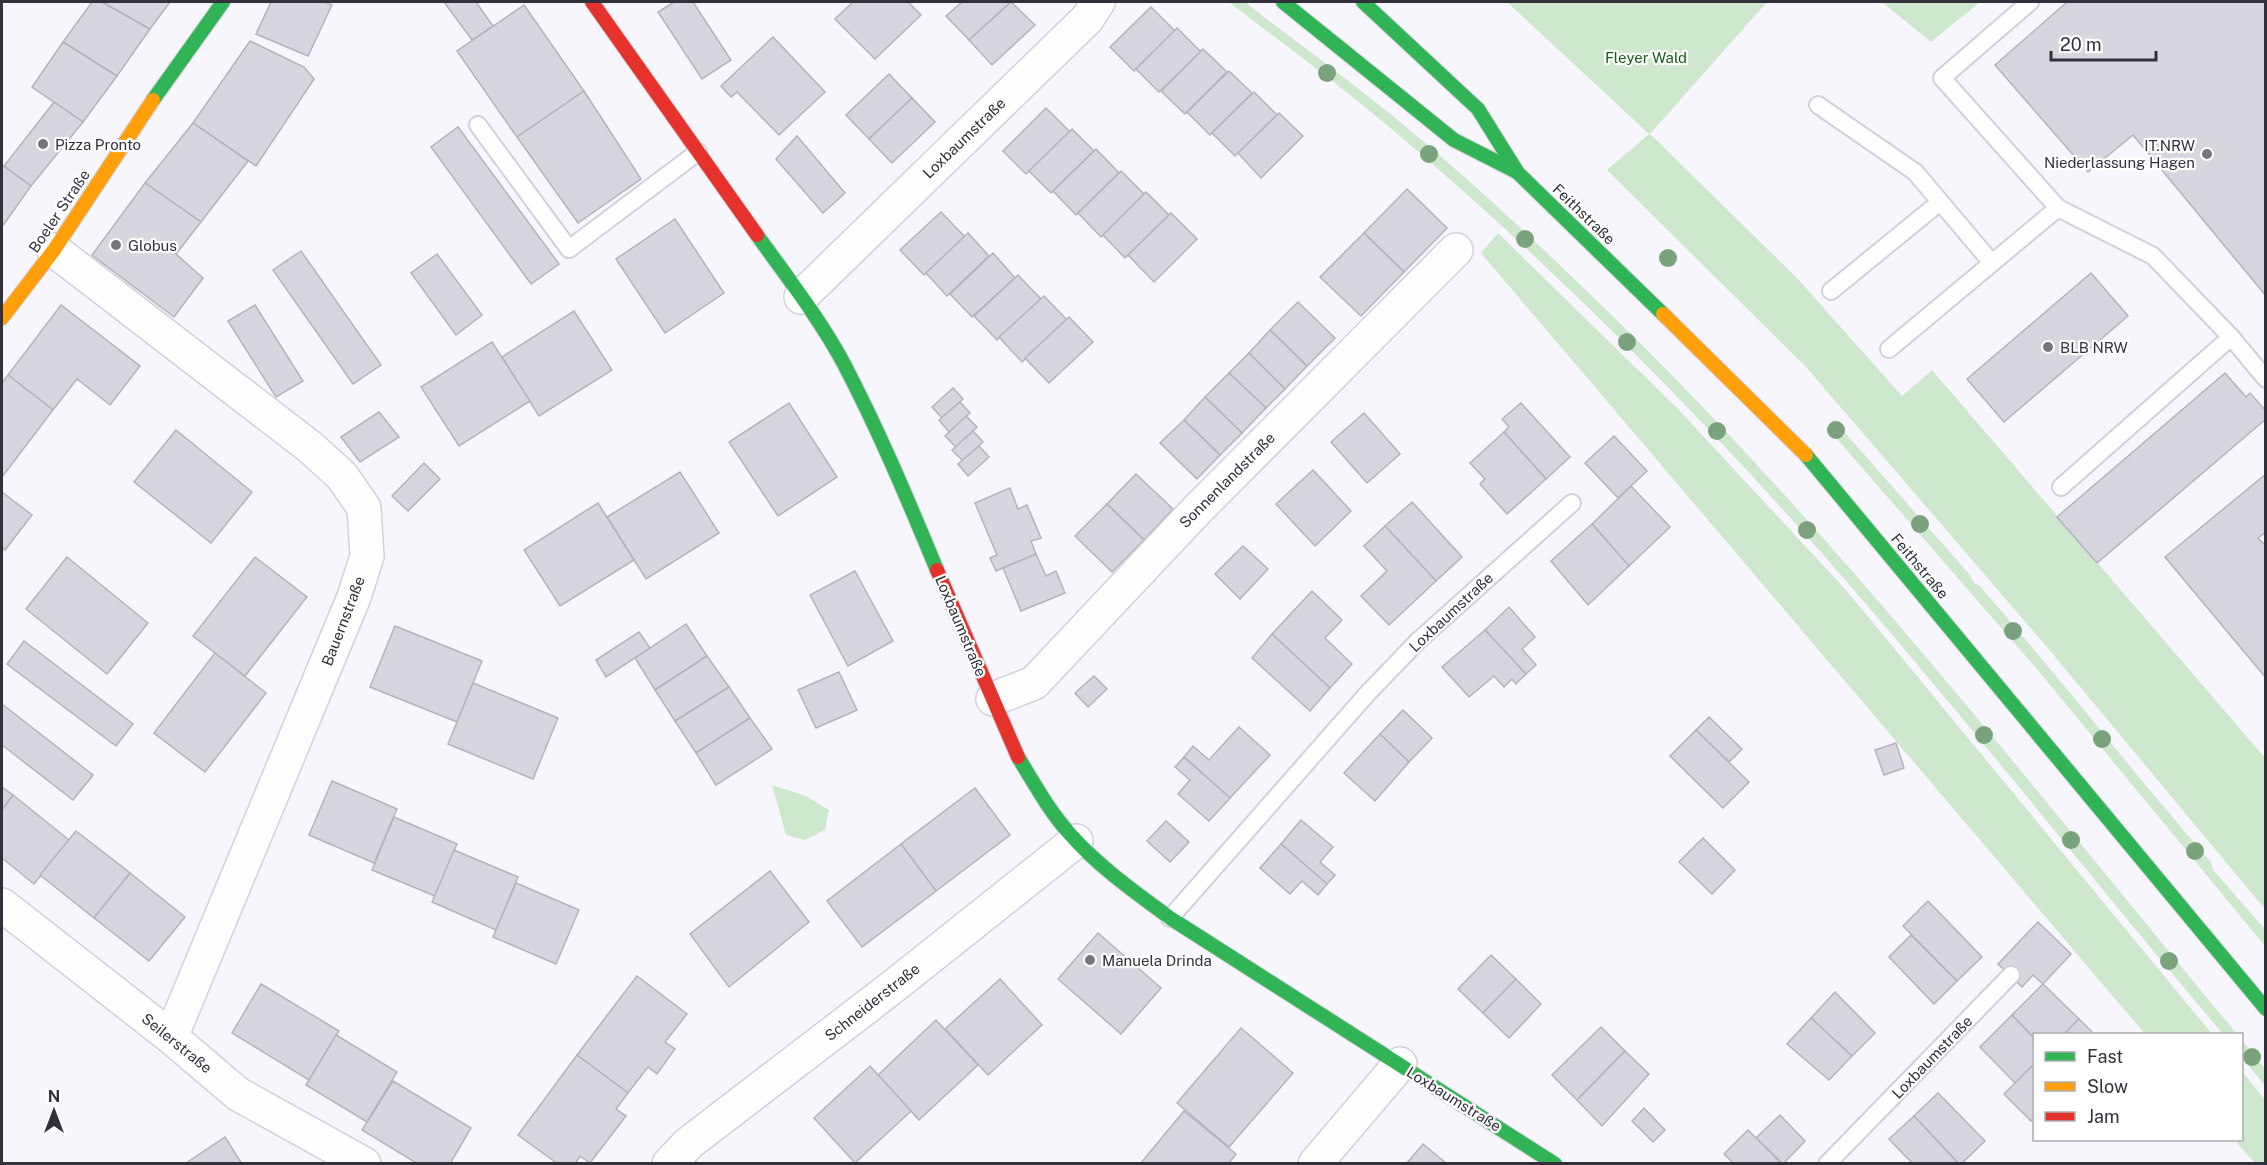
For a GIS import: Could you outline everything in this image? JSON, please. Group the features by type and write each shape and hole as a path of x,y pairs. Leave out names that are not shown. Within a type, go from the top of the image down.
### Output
{"street":[{"name":"Boeler Straße","path":"2,318 54,250 159,91 223,2"},
{"name":"Loxbaumstraße","path":"592,2 801,297 843,362 882,440 1014,751 1043,797 1076,841 1129,887 1170,918 1556,1164"},
{"name":"Loxbaumstraße","path":"801,297 1086,19 1098,2"},
{"name":"Feithstraße","path":"1282,2 1454,140 1518,173"},
{"name":"Feithstraße","path":"1363,2 1478,109 1518,173 1803,451 2265,1009"},
{"name":"Bauernstraße","path":"54,250 310,447 342,476 364,508 366,556 354,597 171,1036"},
{"name":"Sonnenlandstraße","path":"993,699 1034,683 1198,509 1456,250"},
{"name":"Schneiderstraße","path":"669,1164 689,1143 890,989 1076,841"},
{"name":"Seilerstraße","path":"2,905 171,1036 238,1094 364,1164"},
{"path":"1315,1164 1400,1064"}],"lane":[{"path":"2030,2 1942,78 2058,208 2153,256 2231,338 2265,379"},
{"path":"1818,105 1915,172 1992,263"},
{"path":"478,125 568,249 698,152"},
{"path":"1831,291 1940,202"},
{"path":"1889,349 2058,208"},
{"path":"2061,487 2231,338"},
{"name":"Loxbaumstraße","path":"1170,918 1367,694 1418,641 1572,503"},
{"name":"Loxbaumstraße","path":"1827,1164 2011,975"}],"green space":[{"path":"1229,2 1245,2 1399,121 1489,199 1633,336 1714,419 1869,590 2236,1033 2222,1033 1867,605 1743,466 1658,377 1526,248 1435,166 1349,94"},
{"name":"Fleyer Wald","path":"1507,2 1767,2 1650,134 1797,278 1902,396 1932,370 2265,758 2265,909 2047,647 1806,367 1607,170 1649,134"},
{"path":"1882,2 1980,2 1931,42"},
{"path":"1498,233 1678,409 1846,590 2211,1033 2144,1033 1481,253"},
{"path":"1834,420 1969,574 1975,584 1979,585 2008,619 2211,862 2213,870 2265,929 2265,946 2036,668 1837,439 1831,422"},
{"path":"772,785 806,796 829,810 825,830 805,840 786,835"},
{"path":"2243,1041 2265,1069 2265,1086 2243,1058"},
{"path":"2243,1072 2265,1100 2265,1163 2255,1163 2235,1141 2243,1141"}],"building":[{"path":"92,2 102,2 150,29 117,76 63,42"},
{"path":"102,2 170,2 150,29"},
{"path":"271,2 324,2 332,5 308,56 256,34"},
{"path":"444,2 476,2 493,26 472,40"},
{"path":"674,2 693,2 731,60 702,79 658,12"},
{"path":"853,2 908,2 921,15 875,59 835,19"},
{"path":"962,2 1011,2 969,40 946,16"},
{"path":"1011,2 1035,25 992,65 969,40"},
{"name":"IT.NRW Niederlassung Hagen","path":"2067,2 2266,2 2266,296 2133,135 2088,172 1995,65"},
{"path":"524,5 584,91 517,137 457,51"},
{"path":"1151,7 1175,31 1134,71 1110,47"},
{"path":"1177,28 1201,52 1159,92 1136,69"},
{"path":"773,37 825,92 779,135 737,92 731,97 721,86"},
{"path":"250,41 304,67 314,79 256,166 193,123"},
{"path":"63,42 117,76 83,122 32,87"},
{"path":"1203,49 1227,72 1185,114 1161,91"},
{"path":"1229,71 1252,93 1210,135 1187,112"},
{"path":"889,74 912,98 869,139 846,115"},
{"path":"584,91 641,179 578,223 517,137"},
{"path":"1254,92 1277,115 1235,156 1212,133"},
{"path":"912,98 935,122 892,163 869,139"},
{"name":"Pizza Pronto","path":"54,102 83,122 31,186 4,166"},
{"path":"1046,108 1070,132 1026,174 1003,151"},
{"path":"1279,113 1303,136 1261,178 1238,153"},
{"path":"193,123 248,161 201,222 145,183"},
{"path":"458,127 559,264 531,284 431,147"},
{"path":"1072,129 1094,151 1051,193 1029,171"},
{"path":"797,136 845,193 823,213 776,159"},
{"path":"1096,149 1119,173 1076,215 1053,191"},
{"path":"2,165 31,186 2,227"},
{"path":"1121,171 1144,194 1101,237 1078,213"},
{"path":"145,183 201,222 176,254 203,278 174,317 92,255"},
{"path":"1407,189 1447,228 1404,272 1364,233"},
{"path":"1146,192 1169,215 1125,258 1103,235"},
{"path":"941,212 965,237 924,275 900,250"},
{"path":"1171,213 1197,239 1154,282 1128,255"},
{"path":"675,219 724,293 665,333 616,259"},
{"path":"968,233 989,256 947,296 926,273"},
{"path":"1364,233 1404,272 1361,316 1320,277"},
{"path":"301,251 381,365 353,384 273,270"},
{"path":"993,253 1015,278 972,317 950,294"},
{"path":"437,254 482,315 456,335 411,273"},
{"name":"BLB NRW","path":"2091,273 2128,316 2004,422 1967,379"},
{"path":"1018,275 1041,299 997,340 974,316"},
{"path":"1044,296 1067,320 1022,362 999,337"},
{"path":"1298,302 1335,338 1307,366 1270,330"},
{"path":"61,305 140,366 110,405 77,379 53,410 8,375"},
{"path":"255,305 303,381 276,397 228,321"},
{"path":"574,311 612,370 539,416 502,357"},
{"path":"1069,317 1093,342 1049,383 1025,358"},
{"path":"1270,330 1307,366 1285,389 1249,353"},
{"path":"492,342 530,401 459,446 421,387"},
{"path":"1249,353 1285,389 1266,408 1229,373"},
{"path":"1229,373 1266,408 1242,433 1205,397"},
{"path":"2225,373 2246,397 2250,393 2266,411 2266,419 2097,563 2057,517"},
{"path":"8,375 53,410 2,477 2,383"},
{"path":"953,388 963,399 942,418 932,407"},
{"path":"1205,397 1242,433 1220,455 1184,420"},
{"path":"960,402 970,413 949,432 939,420"},
{"path":"789,403 837,477 778,516 729,442"},
{"path":"1521,403 1570,457 1546,479 1504,432 1509,427 1502,419"},
{"path":"379,412 399,437 360,462 341,437"},
{"path":"1364,413 1400,454 1367,483 1331,442"},
{"path":"966,416 977,427 956,447 945,436"},
{"path":"1184,420 1220,455 1197,479 1160,443"},
{"path":"176,430 252,492 211,543 134,482"},
{"path":"973,431 983,442 963,461 952,450"},
{"path":"1504,432 1546,479 1507,514 1480,484 1485,479 1470,463"},
{"path":"1614,436 1647,471 1618,498 1585,463"},
{"path":"979,446 989,457 968,476 958,464"},
{"path":"424,463 440,479 408,511 392,496"},
{"path":"1313,470 1351,511 1315,546 1276,504"},
{"path":"680,472 719,533 646,579 607,517"},
{"path":"1136,474 1173,509 1144,540 1107,504"},
{"path":"2266,474 2266,532 2258,538 2266,546 2266,678 2165,557"},
{"path":"1631,486 1670,527 1629,566 1592,524"},
{"path":"1010,488 1018,509 1027,505 1041,538 1031,541 1036,554 996,571 990,558 997,555 975,503"},
{"path":"2,492 32,515 5,550 2,547"},
{"path":"1412,502 1462,557 1436,581 1385,526"},
{"path":"598,503 634,560 560,606 524,550"},
{"path":"1107,504 1144,540 1112,572 1075,536"},
{"path":"1592,524 1629,566 1588,605 1551,561"},
{"path":"1385,526 1436,581 1389,625 1361,596 1387,571 1364,546"},
{"path":"1243,546 1268,569 1240,599 1215,574"},
{"path":"1036,554 1046,576 1056,571 1065,593 1021,611 1003,568"},
{"path":"67,557 148,623 107,674 26,609"},
{"path":"255,557 307,597 245,676 193,636"},
{"path":"855,571 893,641 848,666 810,595"},
{"path":"1312,591 1342,620 1325,638 1352,664 1330,688 1272,634"},
{"path":"1509,607 1535,637 1522,649 1536,665 1526,674 1485,630"},
{"path":"686,624 707,656 655,690 635,658"},
{"path":"395,626 482,661 457,722 370,687"},
{"path":"1485,630 1526,674 1516,684 1512,679 1504,687 1494,676 1469,697 1442,667"},
{"path":"639,632 650,648 606,677 596,660"},
{"path":"1272,634 1330,688 1310,711 1252,658"},
{"path":"24,641 133,724 116,746 7,664"},
{"path":"215,653 266,693 205,772 154,733"},
{"path":"707,656 729,687 675,721 655,690"},
{"path":"839,672 857,710 816,728 798,690"},
{"path":"1094,676 1107,689 1088,707 1075,693"},
{"path":"473,683 558,718 533,779 448,744"},
{"path":"729,687 750,718 696,753 675,721"},
{"path":"2,704 93,775 73,800 2,745"},
{"path":"1403,710 1432,738 1409,762 1380,734"},
{"path":"1709,717 1742,749 1729,762 1696,730"},
{"path":"750,718 772,749 716,785 696,753"},
{"path":"1239,727 1270,755 1230,798 1184,757 1193,746 1209,760"},
{"path":"1696,730 1749,782 1723,808 1670,756"},
{"path":"1380,734 1409,762 1375,801 1344,773"},
{"path":"1896,743 1904,768 1884,775 1875,750"},
{"path":"1184,757 1230,798 1209,821 1178,794 1190,780 1175,767"},
{"path":"332,781 397,809 374,863 309,835"},
{"path":"2,787 13,795 2,810"},
{"path":"975,788 1010,835 936,891 901,844"},
{"path":"13,795 69,840 34,884 2,858 2,810"},
{"path":"394,817 457,844 435,896 372,870"},
{"path":"1301,820 1333,847 1320,862 1335,875 1327,884 1281,844"},
{"path":"1166,821 1189,842 1170,862 1147,841"},
{"path":"76,831 130,873 94,918 40,875"},
{"path":"1703,838 1735,870 1712,894 1679,862"},
{"path":"901,844 936,891 862,947 827,901"},
{"path":"1281,844 1327,884 1318,895 1302,881 1290,894 1260,868"},
{"path":"454,850 518,877 496,930 432,902"},
{"path":"770,871 809,922 729,987 690,934"},
{"path":"130,873 185,917 149,961 94,918"},
{"path":"516,883 579,910 556,964 493,937"},
{"path":"1928,901 1982,957 1957,981 1903,926"},
{"path":"2038,922 2071,954 2043,984 2033,975 2022,987 1998,964"},
{"path":"1098,933 1161,988 1121,1034 1058,979"},
{"path":"1911,935 1957,981 1934,1004 1889,957"},
{"path":"1491,955 1516,979 1483,1013 1458,989"},
{"path":"637,976 687,1014 665,1042 675,1049 657,1074 648,1067 628,1093 577,1055"},
{"path":"1000,979 1042,1025 988,1075 945,1029"},
{"path":"1516,979 1541,1004 1509,1038 1483,1013"},
{"path":"261,984 339,1031 309,1080 232,1033"},
{"path":"2043,984 2079,1019 2065,1033 2033,1033 2033,1037 2012,1015"},
{"path":"1835,992 1875,1033 1852,1056 1811,1018"},
{"path":"2012,1015 2033,1037 2033,1065 2015,1083 1980,1047"},
{"path":"1811,1018 1852,1056 1829,1080 1787,1044"},
{"path":"2079,1019 2093,1033 2065,1033"},
{"path":"936,1020 978,1065 919,1120 878,1075"},
{"path":"1601,1027 1625,1051 1577,1100 1552,1075"},
{"path":"1241,1028 1293,1073 1229,1147 1177,1103"},
{"path":"336,1035 397,1072 367,1122 306,1085"},
{"path":"1625,1051 1649,1074 1602,1126 1577,1100"},
{"path":"577,1055 628,1093 616,1109 626,1116 590,1163 580,1156 575,1164 558,1164 518,1135"},
{"path":"2033,1065 2033,1119 2031,1121 2004,1094"},
{"path":"870,1066 911,1111 855,1163 814,1118"},
{"path":"393,1081 471,1128 450,1164 418,1164 362,1130"},
{"path":"1938,1093 1985,1141 1961,1164 1914,1116"},
{"path":"1644,1108 1665,1130 1653,1142 1632,1121"},
{"path":"1184,1111 1236,1154 1228,1164 1140,1164"},
{"path":"1780,1115 1805,1141 1783,1164 1756,1138"},
{"path":"1914,1116 1959,1164 1913,1164 1889,1139"},
{"path":"1748,1130 1782,1164 1734,1164 1724,1154"},
{"path":"225,1137 242,1164 185,1164 186,1163"},
{"path":"1423,1144 1447,1164 1406,1164"}],"traffic: fast":[{"path":"153,100 223,2"},
{"path":"1283,2 1454,140 1517,172"},
{"path":"1363,2 1478,109 1518,173 1663,314"},
{"path":"757,235 835,347 881,440 937,570"},
{"path":"1806,455 2266,1009"},
{"path":"1018,757 1062,825 1081,846 1131,889 1170,918 1555,1164"}],"traffic: slow":[{"path":"2,318 54,250 153,100"},
{"path":"1663,314 1806,455"}],"traffic: jam":[{"path":"592,2 757,235"},
{"path":"937,570 1018,757"}],"place":[{"name":"Pizza Pronto","path":"43,144"},
{"name":"IT.NRW Niederlassung Hagen","path":"2207,154"},
{"name":"Globus","path":"116,245"},
{"name":"BLB NRW","path":"2048,347"},
{"name":"Manuela Drinda","path":"1090,960"}]}
